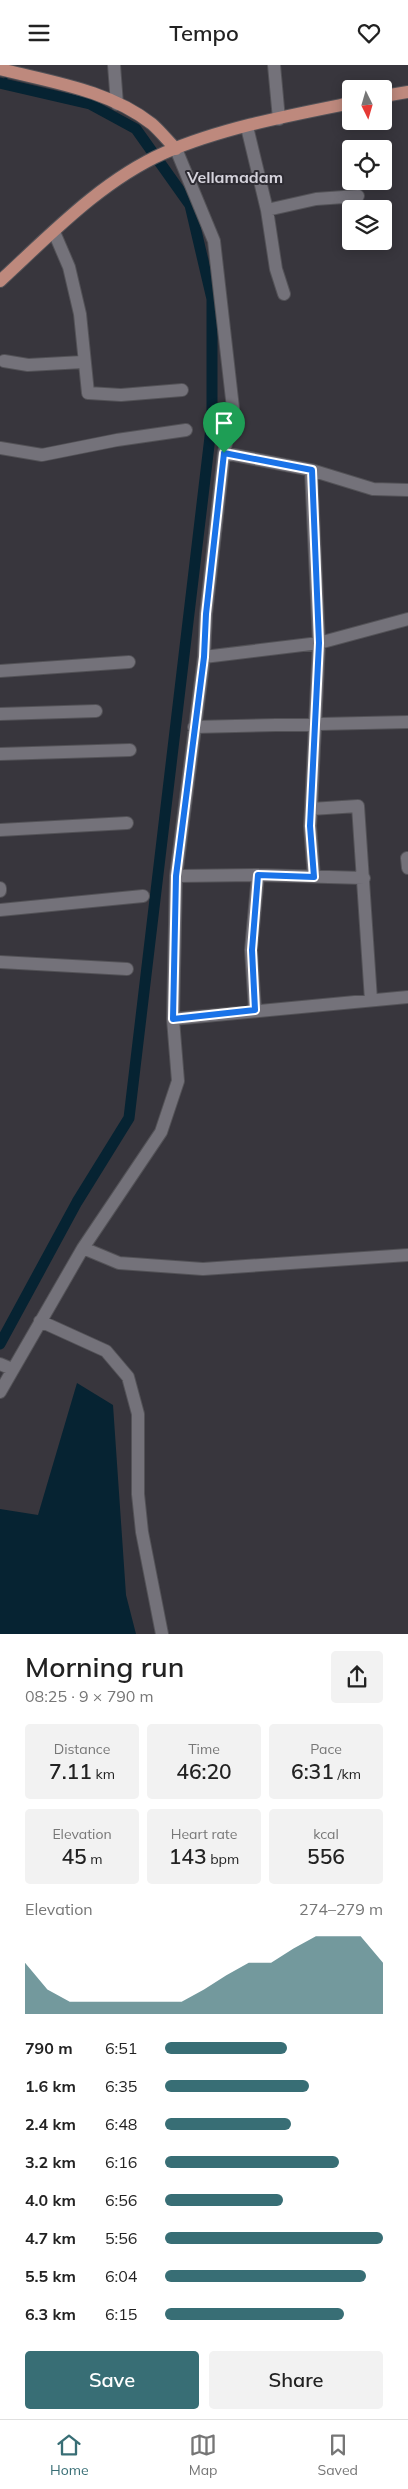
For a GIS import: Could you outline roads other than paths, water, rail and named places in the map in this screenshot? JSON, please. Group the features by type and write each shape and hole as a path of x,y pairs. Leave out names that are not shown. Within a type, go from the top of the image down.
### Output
{"main road":[{"path":"0,69 96,94 151,124 176,149"},
{"path":"392,94 408,91"},
{"path":"0,281 90,200 138,167 176,149 247,127 342,105"}],"street":[{"path":"114,65 117,104"},
{"path":"274,65 279,119"},
{"path":"247,127 266,209 276,269 284,295"},
{"path":"0,1392 6,1366 40,1321 83,1248 161,1132 178,1081 173,1019 176,876 204,657 206,614 224,453 233,408 214,241 176,149"},
{"path":"266,209 316,199 358,196"},
{"path":"54,232 69,267 80,314 83,362 88,393 91,395 121,395 182,390"},
{"path":"4,361 28,365 83,362"},
{"path":"0,447 42,455 117,440 186,431"},
{"path":"224,453 312,470 373,489 408,490"},
{"path":"312,470 319,643 310,826 314,877"},
{"path":"204,657 319,643 408,619"},
{"path":"0,671 129,662"},
{"path":"0,714 96,711"},
{"path":"194,727 408,722"},
{"path":"0,754 130,750"},
{"path":"311,809 358,806 371,1000"},
{"path":"0,830 127,823"},
{"path":"255,1010 252,950 258,875"},
{"path":"176,876 364,877"},
{"path":"0,909 143,896"},
{"path":"0,962 127,969"},
{"path":"173,1019 408,997"},
{"path":"83,1248 120,1263 204,1269 408,1255"},
{"path":"40,1321 106,1351 128,1377 138,1414 138,1494 142,1532 162,1634"}],"water":[{"path":"77,1383 113,1405 126,1595 136,1634 0,1634 0,1509 38,1515"}],"waterway":[{"path":"4,84 6,78"},
{"path":"0,83 90,104 136,129 190,205 212,299 212,420 129,1118 77,1202 0,1344"}],"district":[{"name":"Vellamadam","path":"235,177"}]}
